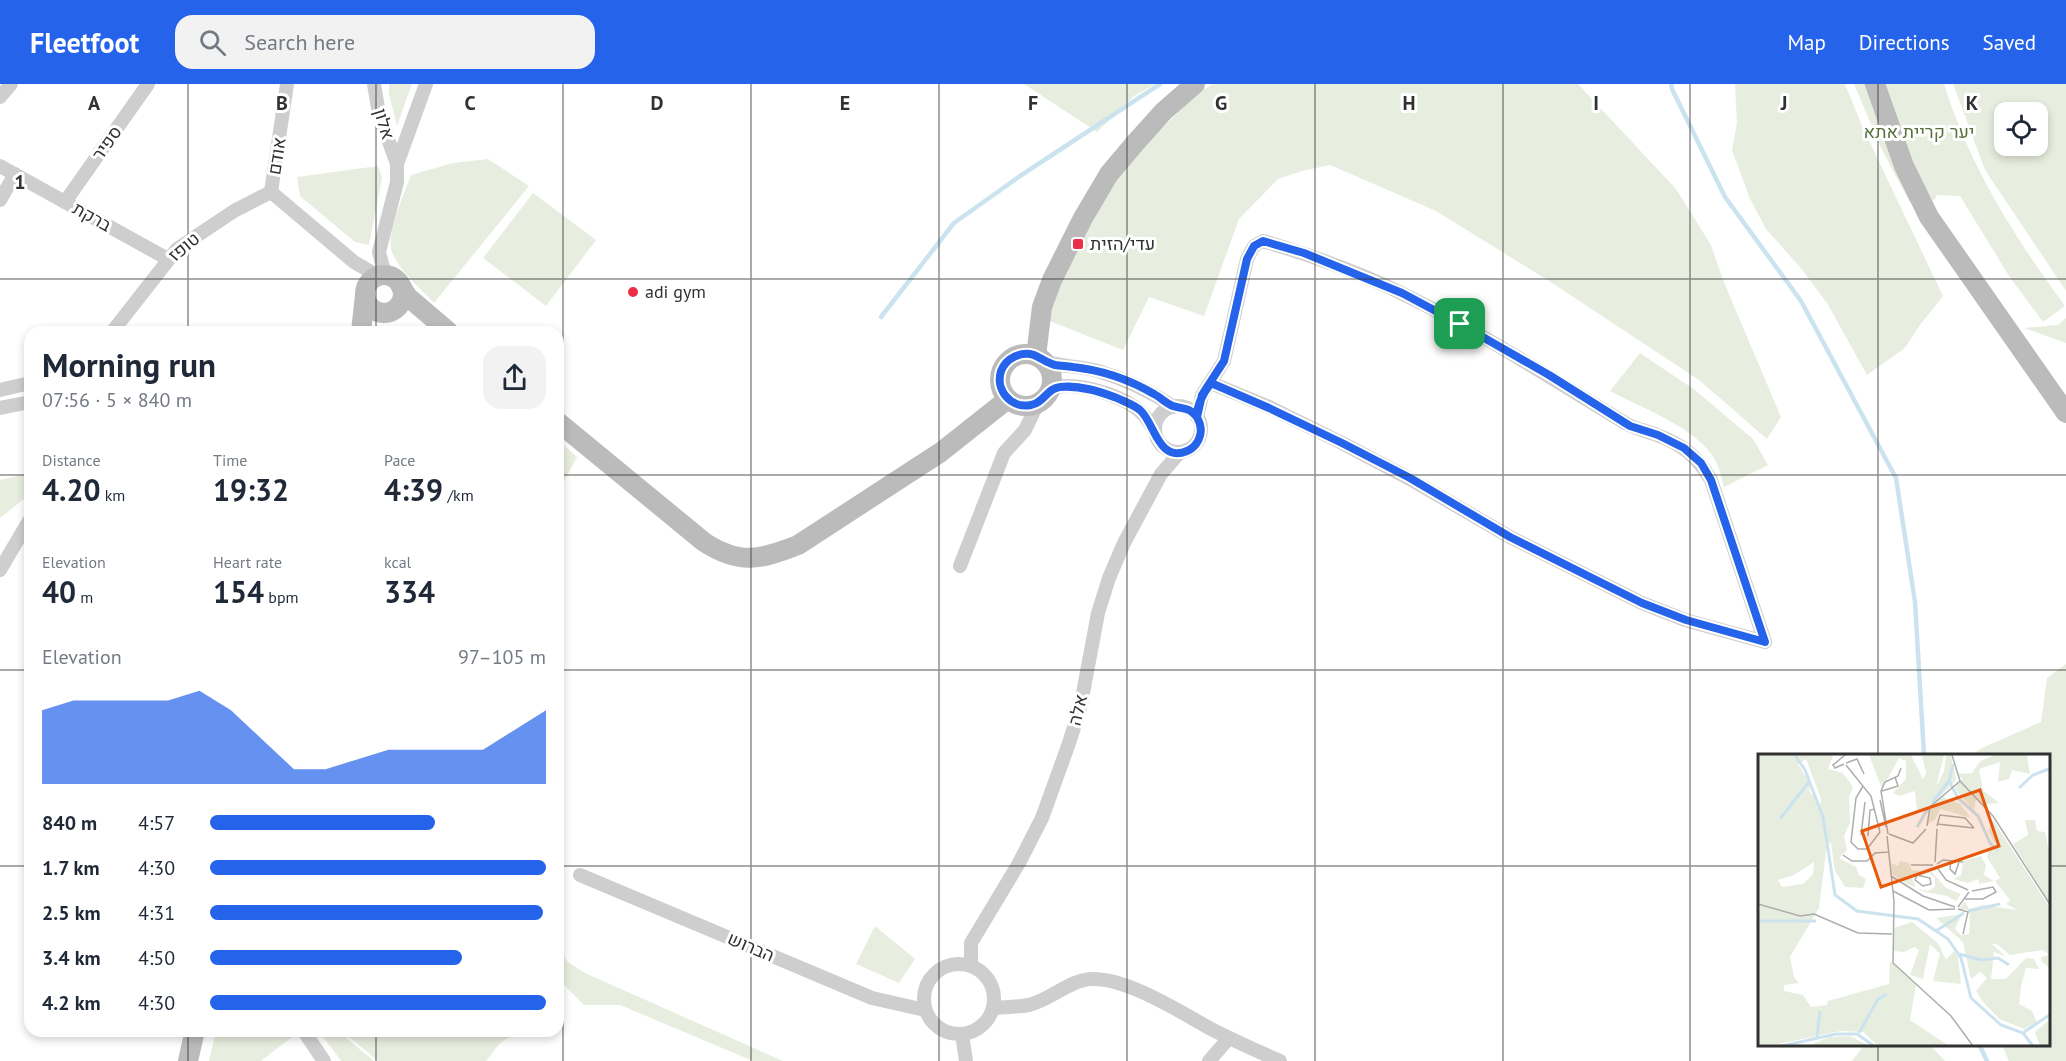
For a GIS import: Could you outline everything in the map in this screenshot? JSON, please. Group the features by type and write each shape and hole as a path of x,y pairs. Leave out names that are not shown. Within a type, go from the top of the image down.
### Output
{"street":[{"path":"0,97 11,84"},
{"name":"ספיר","path":"65,202 148,84"},
{"name":"אודם","path":"271,192 287,84"},
{"name":"אלון","path":"374,84 379,114 397,164"},
{"path":"426,84 397,164 397,182 379,252 370,307 389,311 409,309 429,315"},
{"path":"960,566 1004,453 1025,430 1051,385 1049,368 1040,358 1042,307 1052,280 1083,218 1109,174 1164,111 1195,84"},
{"path":"1875,84 1904,166 1929,218 2066,413"},
{"name":"ברקת","path":"0,166 168,259"},
{"path":"0,200 15,174"},
{"path":"271,192 354,262 373,284"},
{"name":"טופז","path":"117,326 177,249 234,211 271,192"},
{"path":"1197,417 1202,395 1224,361 1247,259 1254,246 1263,241 1304,253 1402,293 1549,375 1630,426 1658,435 1684,448 1701,463 1711,480 1765,642 1686,620 1642,603 1510,537 1410,478 1342,443 1211,383"},
{"path":"373,284 391,276 408,297 442,326"},
{"path":"364,326 373,284"},
{"path":"369,326 375,318 389,311 402,300 401,286"},
{"path":"1154,430 1162,412 1174,407 1187,408 1197,417 1200,424 1199,440 1188,451 1172,452 1160,444 1154,430 1135,406 1108,395 1074,386 1050,389 1043,398 1023,406 1008,399 1000,385 1002,369 1012,357 1028,354 1056,365 1098,371 1154,393 1174,407"},
{"path":"0,390 24,384"},
{"path":"564,427 704,542 720,552 737,557 754,558 798,545 941,452 1008,399"},
{"path":"0,408 24,403"},
{"name":"אלה","path":"971,966 971,943 1019,863 1042,818 1058,776 1080,709 1098,613 1113,569 1124,543 1161,474 1180,452"},
{"path":"0,570 24,529"},
{"name":"הברוש","path":"579,875 872,998 925,1010"},
{"path":"959,963 982,972 990,982 994,993 993,1008 988,1020 979,1028 962,1034 950,1033 938,1028 931,1021 925,1010 924,992 932,975 942,968 959,963"},
{"path":"993,1008 1029,1005 1047,998 1072,983 1090,979 1105,979 1137,990 1229,1038 1280,1061"},
{"path":"962,1034 966,1061"},
{"path":"188,1061 193,1037"},
{"path":"308,1037 324,1061"},
{"path":"1209,1061 1229,1038"}],"green space":[{"path":"389,84 412,84 397,126 389,94"},
{"path":"1024,84 1155,84 1134,96 1097,132"},
{"path":"1213,84 1578,84 1676,189 1711,245 1723,280 1781,417 1767,439 1699,380 1549,281 1436,211 1330,165 1278,179 1239,219 1204,316 1149,297 1123,350 1047,320 1067,267 1098,204 1136,155 1195,95"},
{"path":"1735,84 1845,84 1863,128 1943,296 1905,348 1867,375 1827,303 1800,267 1766,229 1750,199 1732,150 1737,123"},
{"name":"יער קריית אתא","path":"1854,84 1944,84 1966,143 1995,200 2065,306 2043,322 2009,276 1960,196 1937,195 1925,206 1912,204 1909,201 1881,148"},
{"path":"1953,84 2066,84 2066,291 1985,170"},
{"path":"488,159 529,186 434,303 405,273 392,252 393,225 411,175 453,163"},
{"path":"378,166 382,178 369,245 355,242 300,196 297,177"},
{"path":"533,193 596,240 546,306 483,258"},
{"path":"2066,318 2066,343 2024,328 2058,325"},
{"path":"1640,353 1695,390 1753,439 1768,465 1724,487 1715,460 1696,438 1668,420 1610,391"},
{"path":"564,445 577,457 564,482"},
{"path":"24,474 24,499 0,518 0,480"},
{"path":"2066,664 2066,1061 2009,1061 2002,1046 2051,1046 2051,754 1972,754 2041,722 2047,678"},
{"path":"875,926 915,959 899,983 856,964"},
{"path":"564,956 568,962 585,973 783,1061 753,1061 620,1005 584,1005 564,985"},
{"path":"215,1037 292,1037 261,1061 209,1061"},
{"path":"323,1037 345,1037 374,1061 341,1061"},
{"path":"349,1037 510,1037 500,1043 486,1061 378,1061"},
{"path":"1863,1046 1931,1046 1945,1061 1852,1061"}],"waterway":[{"path":"881,317 954,223 1020,176 1160,84"},
{"path":"1671,84 1725,197 1801,301 1896,478 1915,602 1924,754"},
{"path":"1980,1046 1987,1061"}],"place":[{"name":"עדי/הזית","path":"1078,244"},
{"name":"adi gym","path":"633,292"}],"route":[{"path":"1460,324 1402,293 1304,253 1263,241 1254,246 1247,259 1224,361 1202,395 1197,417 1187,408 1174,407 1154,393 1098,371 1056,365 1028,354 1020,354 1006,362 1002,369 1000,385 1008,399 1023,406 1038,402 1050,389 1056,387 1074,386 1116,398 1135,406 1142,412 1154,430 1156,438 1165,449 1180,452 1188,451 1199,440 1201,432 1197,417 1202,395 1211,383 1342,443 1410,478 1510,537 1642,603 1686,620 1765,642 1711,480 1701,463 1684,448 1658,435 1630,426 1549,375 1460,324"}]}
